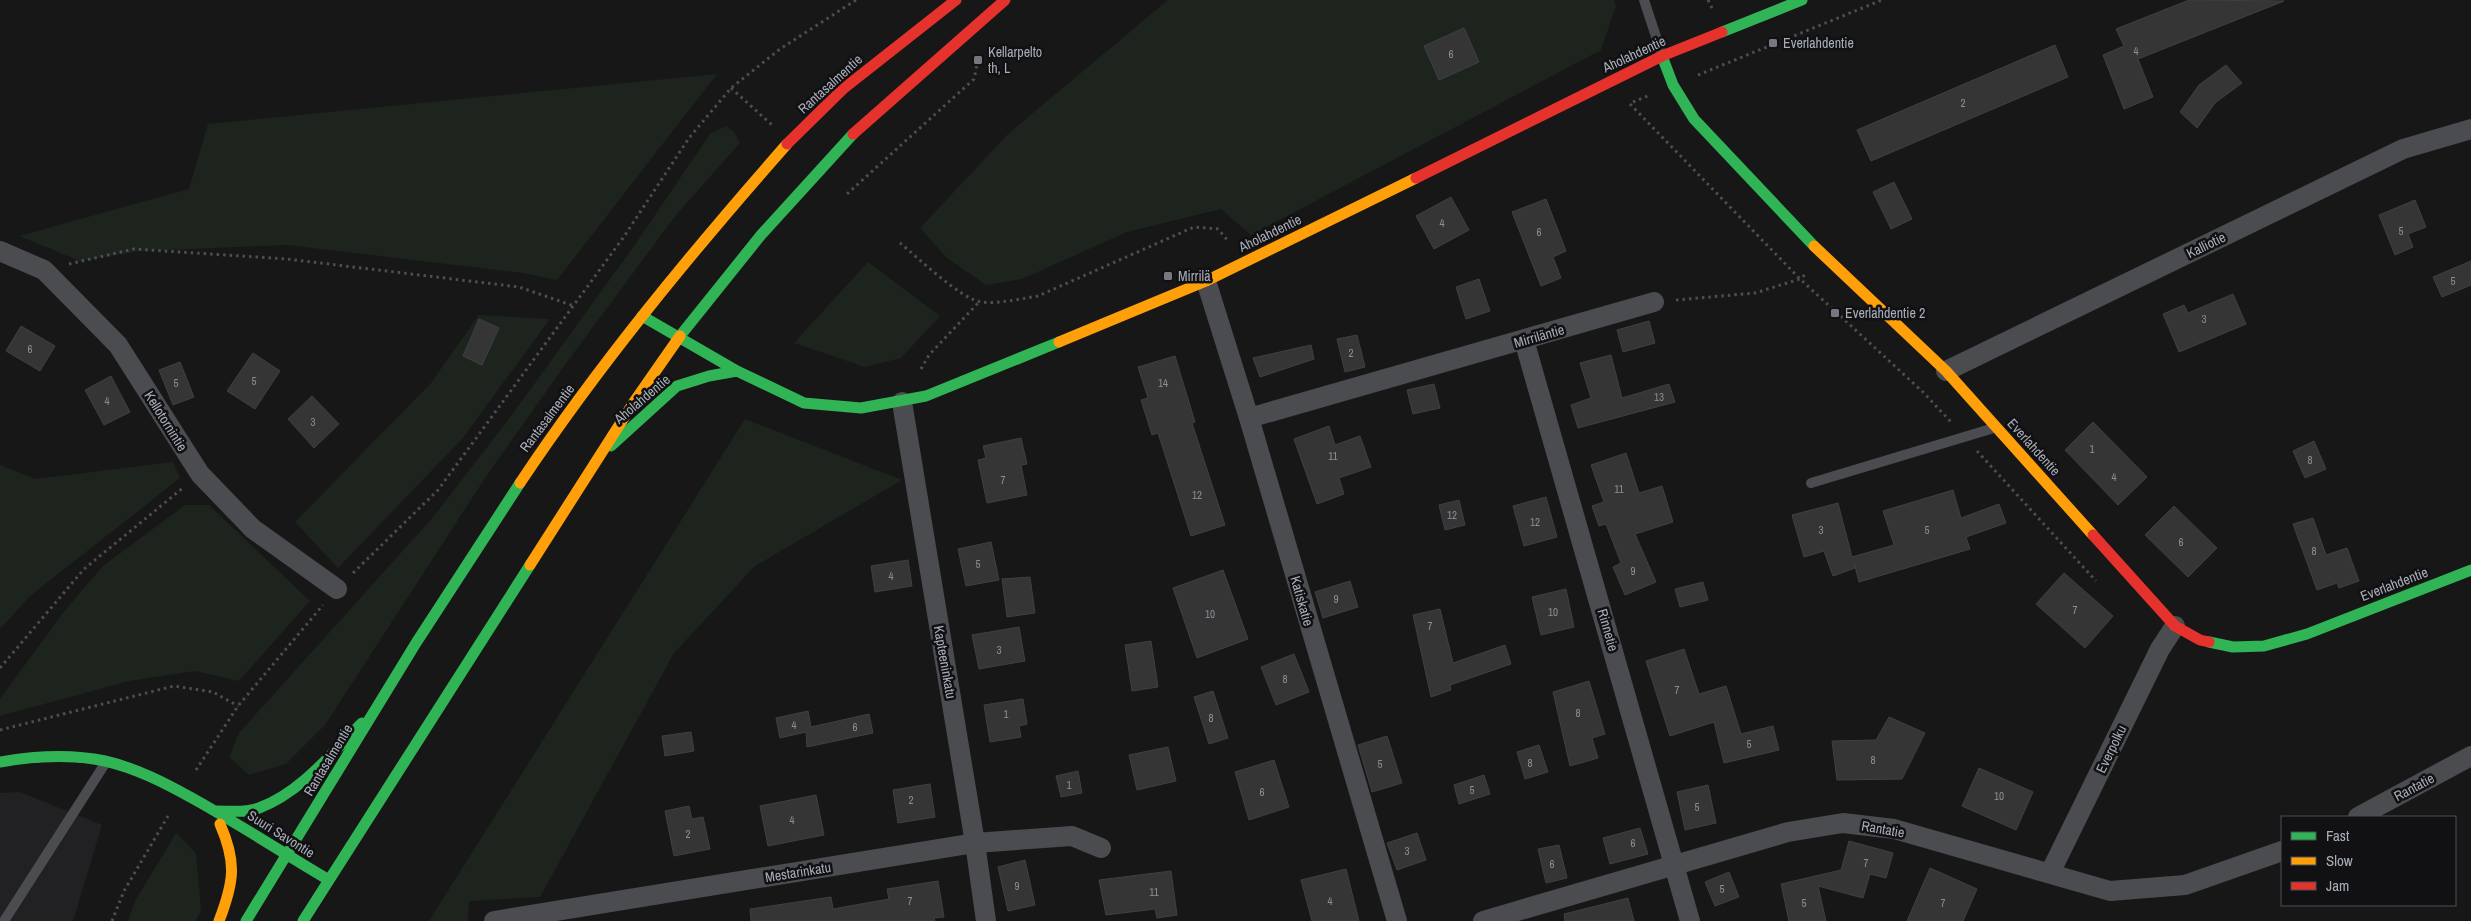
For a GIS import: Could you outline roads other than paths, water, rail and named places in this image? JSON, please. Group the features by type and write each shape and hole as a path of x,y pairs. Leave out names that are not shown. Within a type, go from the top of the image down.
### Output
{"main road":[{"name":"Rantasalmentie","path":"246,921 374,712 535,458 680,265 826,104 918,28 956,0"},
{"path":"303,921 316,890 329,880 634,402 680,336 761,235 850,137 1005,0"},
{"name":"Aholahdentie","path":"642,316 680,336 737,371 804,403 861,408 902,402 926,396 1206,281 1662,56 1802,0"},
{"name":"Everlahdentie","path":"1662,56 1673,85 1694,119 1824,256 1946,371 2176,626 2200,640 2233,647 2264,646 2307,634 2471,570"},
{"name":"Aholahdentie","path":"602,454 677,386 709,376 737,371"},
{"name":"Suuri Savontie","path":"217,812 258,808 277,797 305,778 374,712"},
{"name":"Suuri Savontie","path":"0,762 22,757 67,755 107,761 145,774 217,812 286,856 329,880"},
{"name":"Suuri Savontie","path":"179,791 243,842"},
{"name":"Suuri Savontie","path":"219,921 234,877 231,848 220,824"}],"street":[{"name":"Kalliotie","path":"1946,371 2403,149 2471,129"},
{"name":"Kellotornintie","path":"0,251 44,270 118,345 200,474 253,529 337,589"},
{"name":"Katiskatie","path":"1206,281 1249,418 1396,921"},
{"name":"Mirriläntie","path":"1249,418 1654,302"},
{"name":"Rinnetie","path":"1524,340 1690,921"},
{"name":"Kapteeninkatu","path":"902,402 975,843 986,921"},
{"name":"Everpolku","path":"2050,873 2160,649 2176,626"},
{"name":"Rantatie","path":"2360,816 2471,756"},
{"name":"Rantatie","path":"1483,921 1788,832 1843,822 1894,829 2110,891 2185,885 2281,851"},
{"name":"Mestarinkatu","path":"494,921 975,843 1072,836 1101,848"}],"lane":[{"path":"1644,0 1662,56"},
{"path":"1811,482 1997,428"},
{"path":"4,921 107,761"}],"place":[{"name":"Everlahdentie","path":"1773,43"},
{"name":"Kellarpelto th, L","path":"978,60"},
{"name":"Mirrilä","path":"1168,276"},
{"name":"Everlahdentie 2","path":"1835,313"}]}
